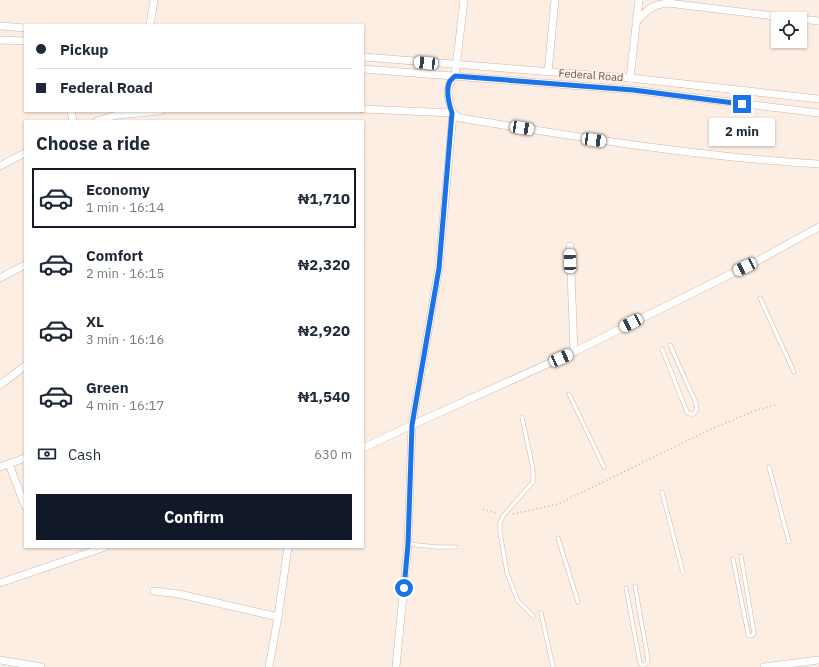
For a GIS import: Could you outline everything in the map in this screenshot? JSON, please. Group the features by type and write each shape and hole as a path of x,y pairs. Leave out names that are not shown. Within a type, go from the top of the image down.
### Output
{"street":[{"path":"150,24 154,0"},
{"path":"396,667 408,544 412,425 439,268 452,113 449,102 448,88 450,80 455,76 457,65 464,0"},
{"path":"548,72 555,0"},
{"path":"630,78 639,0"},
{"path":"716,8 717,0"},
{"path":"636,22 646,11 658,4 668,3 771,15"},
{"path":"807,20 819,21"},
{"path":"0,26 24,28"},
{"path":"0,40 24,41"},
{"name":"Federal Road","path":"364,57 630,78 819,99"},
{"name":"Federal Road","path":"364,68 633,90 819,113"},
{"path":"364,109 452,113 457,117 466,119 579,138 678,151 819,164"},
{"path":"101,120 117,116 151,112"},
{"path":"0,166 24,154"},
{"path":"364,448 574,352 759,260 819,227"},
{"path":"570,246 574,352"},
{"path":"0,278 24,266"},
{"path":"0,385 24,367"},
{"path":"0,467 24,458"},
{"path":"9,464 24,503"},
{"path":"0,583 102,548"},
{"path":"269,667 288,548"},
{"path":"154,591 179,594 278,617"},
{"path":"0,660 41,667"},
{"path":"764,667 819,660"}],"lane":[{"path":"760,298 794,372"},
{"path":"662,349 687,412 694,414 697,409 696,403 670,346"},
{"path":"569,394 604,467"},
{"path":"522,417 533,469 533,482 503,516 500,523 500,532 508,573 518,601 533,616"},
{"path":"769,467 789,542"},
{"path":"662,492 683,572"},
{"path":"558,538 578,602"},
{"path":"408,544 436,547 456,547"},
{"path":"733,559 748,635 751,636 754,633 741,556"},
{"path":"626,588 640,664 644,665 647,663 648,659 635,586"},
{"path":"541,613 553,667"}],"path":[{"path":"483,509 503,516 558,504 710,430 754,411 775,405"}],"route":[{"path":"404,588 408,544 412,425 439,268 452,113 449,102 448,88 450,80 455,76 512,80 633,90 742,104"}]}
